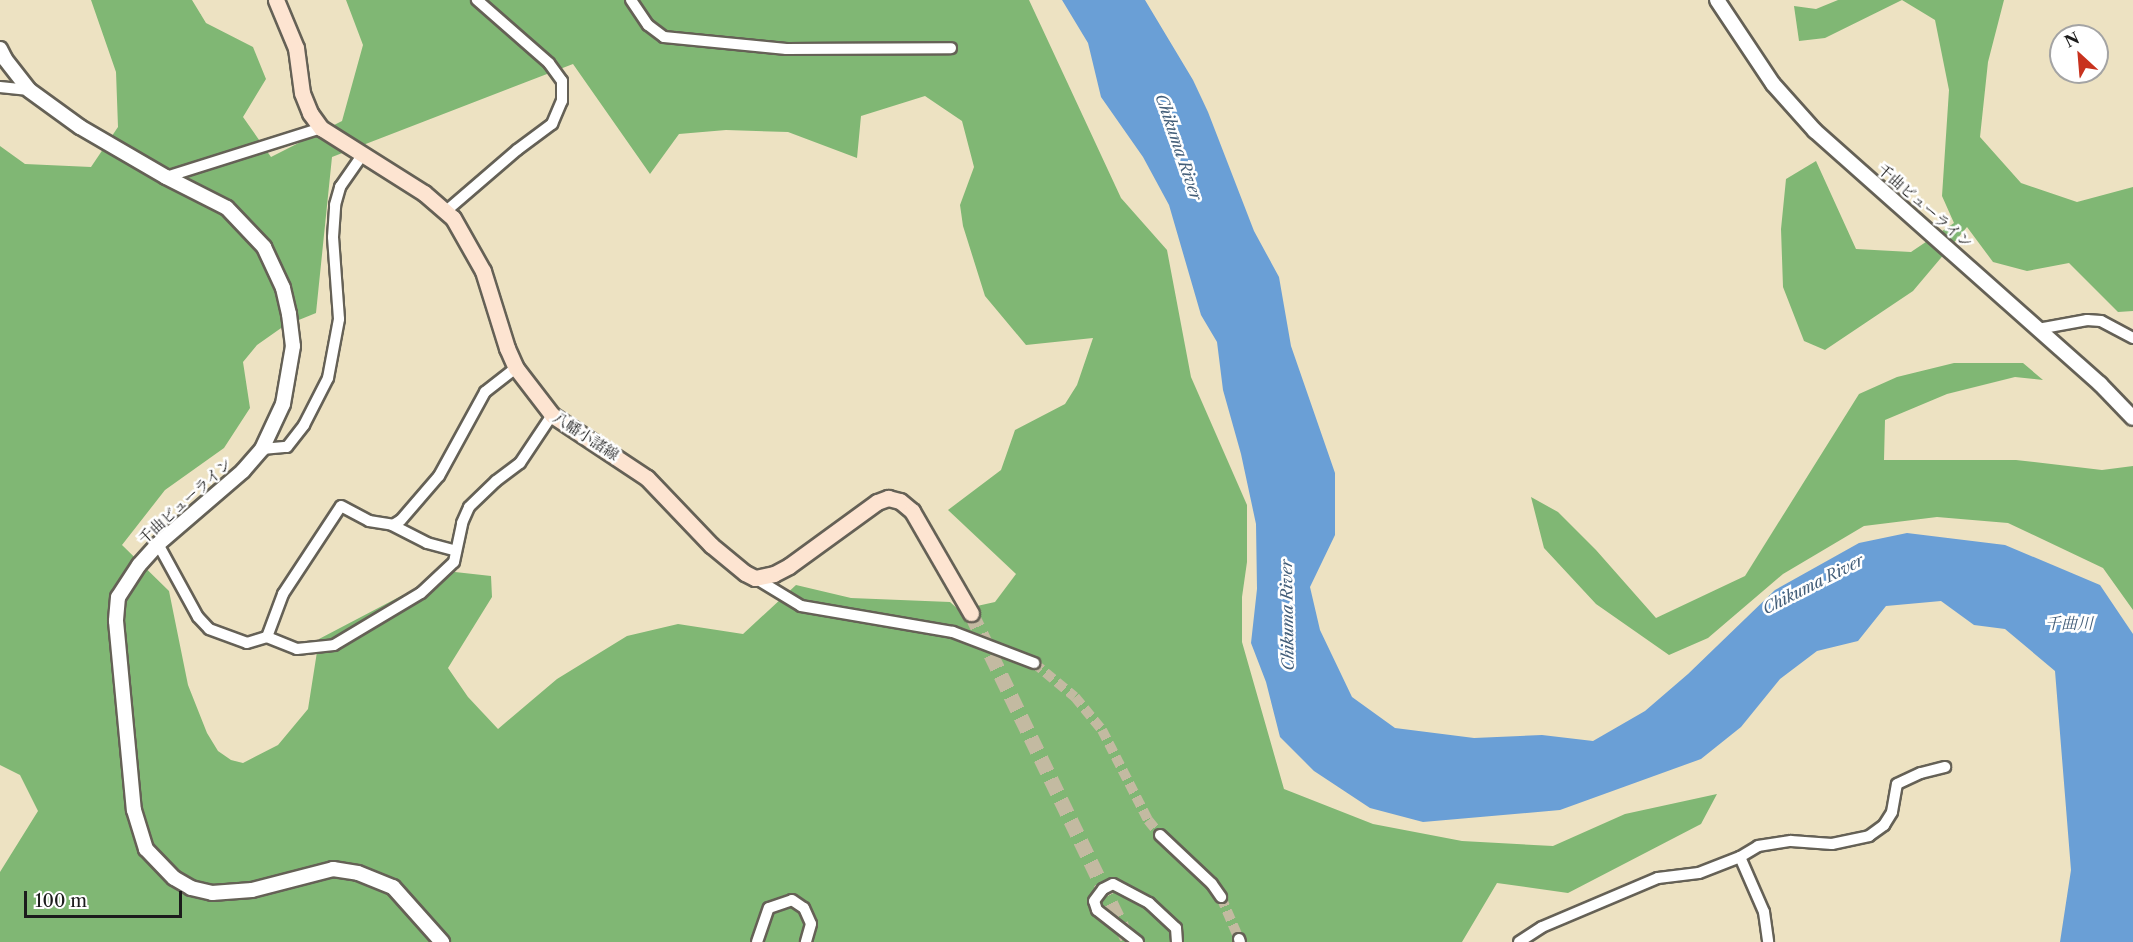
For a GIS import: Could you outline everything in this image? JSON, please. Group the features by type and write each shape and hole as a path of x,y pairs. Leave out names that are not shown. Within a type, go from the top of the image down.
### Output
{"main road":[{"name":"八幡小諸線","path":"276,0 296,48 302,93 310,113 321,128 424,193 464,234 483,271 507,348 516,368 552,415 647,478 711,545 745,573 755,578"},
{"path":"755,578 774,574 789,566 877,502 888,498 900,501 912,511 971,613"}],"street":[{"path":"445,212 517,150 552,124 562,101 562,81 549,63 477,0"},
{"path":"631,0 648,25 664,37 786,49 951,48"},
{"name":"千曲ビューライン","path":"1716,0 1773,84 1815,131 2038,328 2100,384 2133,418"},
{"name":"千曲ビューライン","path":"0,49 4,60 29,90 80,127 166,177 227,208 264,247 283,288 289,314 293,346 283,404 262,449 243,471 158,544 126,582 118,597 116,621 134,810 146,849 174,878 191,888 212,893 252,890 333,869 358,873 393,887 442,942"},
{"path":"0,87 29,90"},
{"path":"166,177 321,128"},
{"path":"262,449 287,447 304,425 328,378 339,319 333,237 335,205 340,187 363,154"},
{"path":"2038,328 2059,323 2102,321 2133,338"},
{"path":"392,525 401,519 439,477 485,392 516,368"},
{"path":"158,544 198,617 209,629 247,643 267,637 297,649 334,645 421,593 454,562 462,523 469,507 496,481 520,463 552,415"},
{"path":"267,637 283,594 341,506 369,521 392,525 427,543 456,551"},
{"path":"755,578 801,606 953,632 1034,663"},
{"path":"1520,942 1542,927 1658,878 1699,873 1740,857 1758,846 1791,841 1832,844 1869,836 1884,825 1892,812 1897,784 1921,773 1945,767"},
{"path":"1160,835 1212,884 1221,897"},
{"path":"1740,857 1764,912 1768,942"},
{"path":"1138,942 1097,910 1094,901 1103,889 1113,884 1149,903 1176,928 1177,942"},
{"path":"757,942 770,908 792,900 804,908 811,924 806,942"}],"green space":[{"path":"91,0 192,0 206,23 253,47 266,79 243,117 271,157 342,121 363,45 346,0 1029,0 1121,198 1167,250 1191,377 1247,505 1247,562 1242,597 1242,642 1284,789 1373,824 1462,841 1553,846 1625,814 1717,794 1701,824 1568,893 1497,883 1462,942 0,942 0,872 38,811 20,775 0,765 0,146 25,164 91,167 118,127 116,72","holes":["573,64 650,174 679,134 726,130 788,132 857,158 861,116 925,96 962,121 974,167 960,205 963,226 985,296 1026,345 1093,338 1077,385 1065,404 1015,430 1001,470 948,510 1016,574 995,602 959,610 950,602 851,598 796,585 743,634 678,624 627,636 557,679 498,729 468,697 448,668 492,597 491,576 446,571 432,585 401,596 319,639 308,709 278,745 243,763 231,760 218,751 207,733 188,685 169,591 122,545 165,490 224,448 250,408 243,362 257,345 284,326 316,313 332,157"]},
{"path":"1838,0 1902,0 1825,38 1799,41 1794,6 1816,9"},
{"path":"1902,0 2004,0 1988,62 1980,137 2021,183 2077,202 2133,187 2133,311 2118,312 2069,263 2027,271 1993,262 1967,227 1913,291 1825,350 1804,341 1783,287 1781,229 1786,179 1816,161 1856,249 1911,252 1954,223 1942,196 1949,90 1935,20"},
{"path":"1954,363 2023,363 2043,380 2015,377 1947,394 1885,420 1884,460 2016,460 2102,470 2133,466 2133,610 2103,568 2008,523 1937,517 1864,526 1783,574 1708,638 1669,655 1596,604 1544,548 1531,497 1558,512 1596,550 1656,618 1745,576 1859,394 1897,377"}],"water":[{"name":"千曲川","path":"1062,0 1145,0 1193,80 1208,112 1254,231 1279,277 1291,346 1335,473 1335,535 1310,587 1320,630 1352,697 1395,728 1474,738 1542,735 1593,741 1645,711 1688,674 1775,590 1859,543 1907,533 2005,545 2100,585 2133,634 2133,942 2060,942 2071,870 2055,671 2005,629 1974,625 1941,601 1886,606 1858,641 1817,651 1780,679 1741,727 1701,759 1560,810 1423,822 1370,808 1314,771 1280,737 1266,682 1251,643 1257,589 1256,524 1241,454 1223,390 1217,342 1201,315 1169,205 1143,157 1101,97 1088,43"}],"tunnel":[{"path":"971,613 1129,942"},
{"path":"1034,663 1075,697 1102,730 1148,820 1160,835"},
{"path":"1221,897 1239,939"}],"water label":[{"name":"Chikuma River","path":"1179,147"},
{"name":"Chikuma River","path":"1813,584"},
{"name":"Chikuma River","path":"1287,615"}]}
